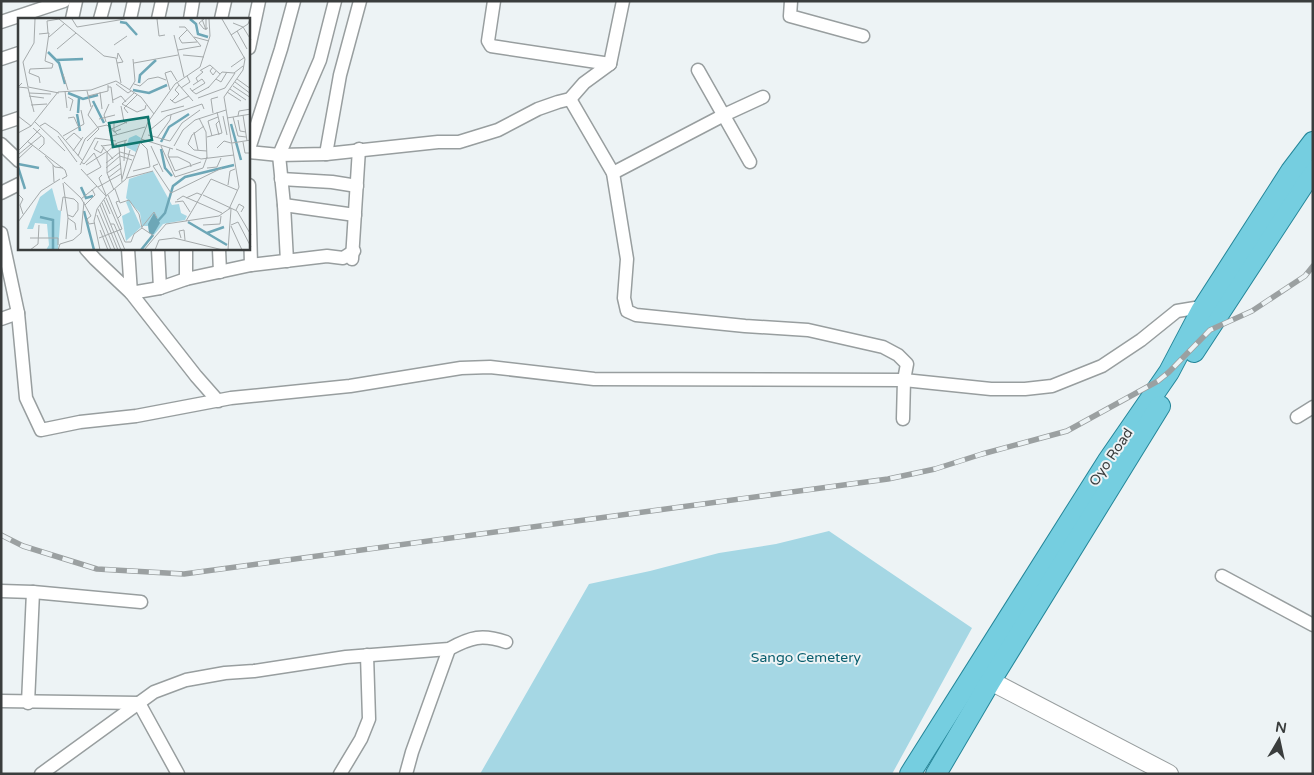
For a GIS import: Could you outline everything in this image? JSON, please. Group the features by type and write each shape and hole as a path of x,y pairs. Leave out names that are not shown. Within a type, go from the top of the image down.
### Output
{"main road":[{"name":"Oyo Road","path":"1208,315 1292,171 1313,142"},
{"name":"Oyo Road","path":"936,774 982,677 1106,462 1208,315 1313,170"},
{"name":"Oyo Road","path":"910,774 982,677"},
{"path":"982,677 1168,774"}],"street":[{"path":"1,22 64,1"},
{"path":"72,18 76,1"},
{"path":"100,18 105,1"},
{"path":"130,18 134,1"},
{"path":"158,18 162,1"},
{"path":"190,18 193,1"},
{"path":"221,18 224,1"},
{"path":"250,43 259,1"},
{"path":"250,148 294,1"},
{"path":"287,261 279,155 320,60 335,1"},
{"path":"326,154 340,75 360,1"},
{"path":"494,1 488,42 491,46 610,64"},
{"path":"250,151 279,155 326,154 359,149 459,142 498,130 538,109 570,99 584,83 610,64 624,1"},
{"path":"791,1 790,16 863,36"},
{"path":"1,59 18,53"},
{"path":"698,70 750,162"},
{"path":"613,173 724,115 763,97"},
{"path":"570,99 613,173 627,259 624,298 627,311 636,315 808,330 883,347 898,355 907,364 904,380 902,419"},
{"path":"1,124 18,118"},
{"path":"1,144 18,160"},
{"path":"131,293 160,288 186,279 251,265 327,256 344,258 353,256 359,149"},
{"path":"281,179 332,182 357,186"},
{"path":"1,193 18,184"},
{"path":"284,205 355,215"},
{"path":"250,225 251,265"},
{"path":"1,233 18,313 26,398 42,430 80,422 136,416 231,398 350,386 461,368 490,367 515,372 594,379 904,380 991,389 1025,389 1052,386 1102,366 1141,340 1177,311 1195,308 1208,315"},
{"path":"128,250 131,293"},
{"path":"158,250 160,288"},
{"path":"186,250 186,279"},
{"path":"219,250 220,272"},
{"path":"95,254 131,293 218,401"},
{"path":"1,319 18,313"},
{"path":"1298,418 1313,407"},
{"path":"1222,576 1313,624"},
{"path":"1,591 33,592 141,602"},
{"path":"28,703 33,592"},
{"path":"40,774 154,692 186,680 225,673 254,671 367,655 449,649 464,641 479,637 492,637 506,642"},
{"path":"406,774 449,649"},
{"path":"340,774 361,739 369,719 367,655"},
{"path":"1,701 28,703 139,703"},
{"path":"139,703 178,774"}],"green space":[{"name":"Sango Cemetery","path":"829,531 972,628 892,774 480,774 589,584 650,571 719,553 776,544"}],"railway":[{"path":"1,535 23,546 97,569 184,574 888,479 935,469 1067,431 1158,381 1210,330 1252,311 1305,276 1313,266"}]}
